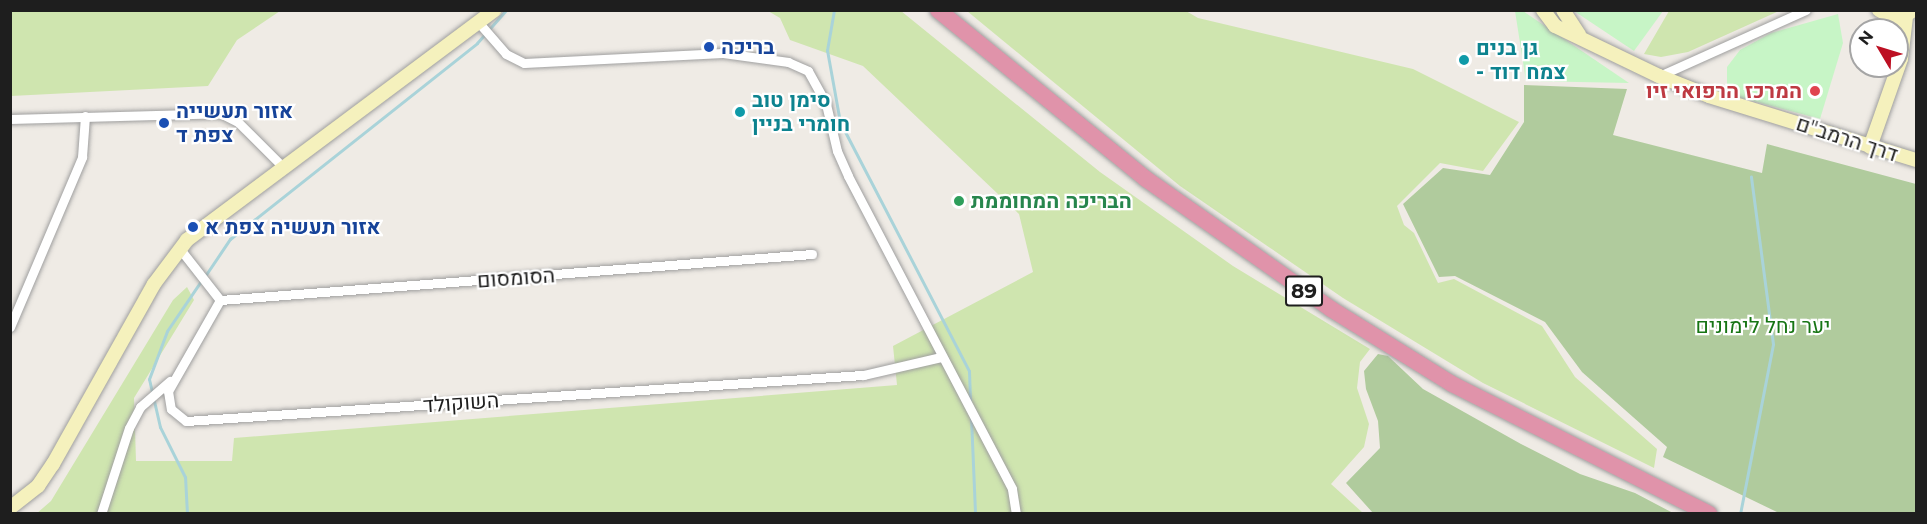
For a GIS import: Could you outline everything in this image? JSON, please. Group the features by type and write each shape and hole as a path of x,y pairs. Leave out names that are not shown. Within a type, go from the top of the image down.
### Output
{"highway":[{"name":"89","path":"938,10 1146,179 1331,309 1452,384 1709,513"}],"street":[{"path":"10,508 38,486 53,464 154,284 180,249 212,219 494,10"},
{"path":"1563,10 1582,39"},
{"path":"1659,76 1806,10"},
{"name":"דרך הרמב\"ם","path":"1542,13 1582,39 1659,76 1709,96 1917,160"},
{"path":"479,22 506,54 524,63 723,53 788,62 808,71 826,104 837,151 848,176 1012,489 1016,513"},
{"path":"1864,145 1893,78"},
{"path":"10,119 220,113 238,122 283,167"},
{"path":"10,327 82,157 85,116"},
{"path":"180,249 220,300"},
{"name":"הסומסום","path":"220,300 812,254"},
{"name":"השוקולד","path":"220,300 174,378 168,401 186,422 863,375 941,357"},
{"path":"100,513 129,428 140,407 174,378"}],"green space":[{"path":"11,10 280,11 237,40 208,86 11,96"},
{"path":"768,11 901,11 1100,172 1233,266 1370,349 1360,362 1357,388 1369,424 1364,447 1331,484 1363,513 36,514 51,501 173,300 187,287 194,300 134,398 136,461 232,461 234,438 897,385 893,346 1033,272 1019,214 863,66 790,40 780,18"},
{"path":"967,11 1186,11 1198,18 1413,69 1519,122 1483,171 1440,163 1397,206 1404,225 1414,233 1438,283 1454,279 1542,326 1575,377 1657,449 1654,468 1483,383 1343,298 1180,186"},
{"path":"1515,11 1523,11 1629,83 1526,81"},
{"path":"1574,11 1663,11 1634,51"},
{"path":"1669,11 1779,11 1688,52 1661,57 1644,54"},
{"path":"1838,14 1843,43 1820,119 1741,98 1727,87 1727,67 1740,50 1771,33"},
{"name":"יער נחל לימונים","path":"1524,85 1627,89 1613,135 1762,173 1767,144 1916,184 1916,513 1779,513 1663,457 1667,447 1582,372 1545,322 1455,276 1439,277 1403,204 1443,168 1490,175 1524,122"},
{"path":"1378,354 1388,356 1423,389 1521,444 1580,474 1635,493 1673,513 1373,513 1346,483 1380,448 1378,421 1366,389 1364,371"}],"waterway":[{"path":"205,276 230,239 477,43 506,10"},
{"path":"834,10 827,50 840,122 969,371 970,402"},
{"path":"1740,514 1773,344 1751,176"},
{"path":"187,514 185,477 160,427 149,379 167,331 201,281"},
{"path":"971,417 975,514"}],"place":[{"name":"בריכה","path":"709,47"},
{"name":"גן בנים - צמח דוד","path":"1464,60"},
{"name":"המרכז הרפואי זיו","path":"1815,91"},
{"name":"סימן טוב חומרי בניין","path":"740,112"},
{"name":"אזור תעשייה צפת ד","path":"164,123"},
{"name":"הבריכה המחוממת","path":"959,201"},
{"name":"אזור תעשיה צפת א","path":"193,227"}]}
